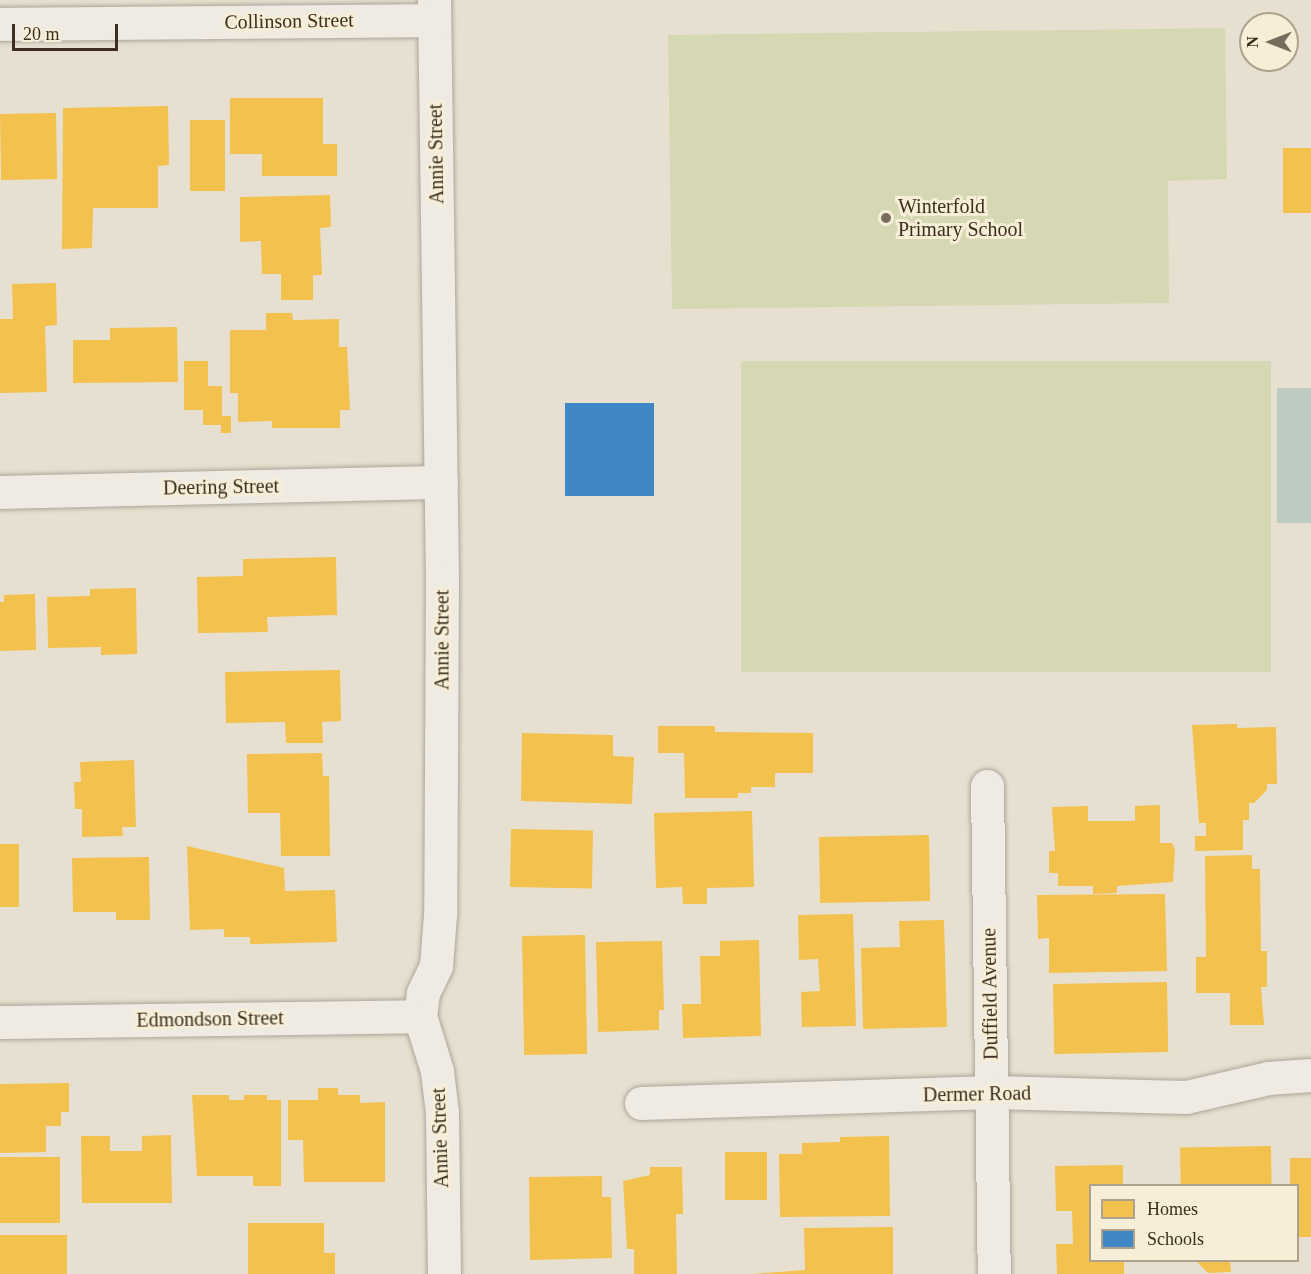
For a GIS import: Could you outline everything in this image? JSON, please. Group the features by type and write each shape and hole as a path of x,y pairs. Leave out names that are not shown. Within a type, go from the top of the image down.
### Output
{"street":[{"name":"Collinson Street","path":"0,24 434,10"},
{"name":"Annie Street","path":"434,10 441,482 440,915 436,966 423,993 420,1016 437,1071 442,1113 444,1274"},
{"name":"Deering Street","path":"0,492 441,482"},
{"name":"Duffield Avenue","path":"987,786 994,1274"},
{"name":"Edmondson Street","path":"0,1022 420,1016"},
{"name":"Dermer Road","path":"641,1103 992,1092 1186,1097 1268,1078 1311,1076"}],"green space":[{"path":"1225,28 1227,179 1168,181 1169,303 672,309 668,35"},
{"path":"741,361 1271,361 1271,672 741,672"}],"shaded area":[{"path":"1277,388 1311,388 1311,523 1277,523"}],"building: Homes":[{"path":"230,98 323,98 323,144 337,144 337,176 262,176 262,154 230,154"},
{"path":"168,106 169,165 158,166 158,208 93,208 92,248 62,249 63,108"},
{"path":"56,113 57,179 1,180 0,114"},
{"path":"190,120 225,120 225,191 190,191"},
{"path":"1283,148 1311,148 1311,213 1283,213"},
{"path":"330,195 331,227 320,228 322,275 313,275 313,300 281,300 281,274 262,274 261,241 240,242 240,197"},
{"path":"56,283 57,325 45,326 47,392 0,393 0,319 13,319 12,284"},
{"path":"266,313 292,313 293,320 339,319 339,347 347,347 350,410 340,410 340,428 272,428 272,421 238,422 238,393 230,393 230,330 266,330"},
{"path":"177,327 178,382 73,383 73,340 110,340 110,328"},
{"path":"184,361 208,361 208,386 222,386 222,416 231,416 231,433 221,433 221,425 203,425 203,410 184,410"},
{"path":"336,557 337,615 267,617 268,632 198,633 197,577 243,576 243,559"},
{"path":"136,588 137,654 101,655 101,647 48,648 47,597 90,596 90,589"},
{"path":"35,594 36,650 0,651 0,602 4,602 4,595"},
{"path":"340,670 341,721 322,722 323,743 286,743 285,722 226,723 225,672"},
{"path":"1237,724 1237,728 1276,727 1277,784 1267,784 1267,790 1254,803 1249,803 1249,820 1243,820 1243,850 1195,851 1195,836 1206,836 1206,823 1199,823 1192,725"},
{"path":"658,726 715,726 715,732 813,733 813,773 775,773 775,787 751,787 751,793 738,793 738,798 685,798 684,753 658,753"},
{"path":"522,733 613,735 613,756 634,757 632,804 521,801"},
{"path":"322,753 323,776 329,776 330,856 281,856 280,813 248,813 247,754"},
{"path":"134,760 136,827 122,827 123,836 82,837 82,809 75,809 74,782 81,782 80,762"},
{"path":"1160,805 1160,843 1172,843 1175,850 1173,882 1117,886 1117,893 1093,894 1093,886 1058,886 1058,873 1049,873 1049,851 1055,851 1052,807 1088,806 1088,821 1135,821 1135,806"},
{"path":"752,811 754,887 707,888 707,904 683,904 682,887 656,888 654,813"},
{"path":"511,829 593,830 592,888 510,887"},
{"path":"929,835 930,901 820,903 819,837"},
{"path":"0,844 19,844 19,907 0,907"},
{"path":"187,846 284,868 285,891 335,890 337,942 250,944 250,937 224,937 224,929 190,930"},
{"path":"1252,855 1252,869 1260,869 1261,951 1267,951 1267,987 1261,987 1264,1025 1230,1025 1230,993 1196,993 1196,957 1206,957 1205,856"},
{"path":"149,857 150,920 116,920 116,912 73,912 72,858"},
{"path":"1165,894 1167,971 1049,973 1049,938 1038,939 1037,895"},
{"path":"853,914 856,1026 802,1027 801,992 820,991 818,959 799,960 798,915"},
{"path":"944,920 947,1027 863,1029 861,948 900,947 899,921"},
{"path":"585,935 587,1054 524,1055 522,936"},
{"path":"759,940 761,1036 683,1038 682,1004 701,1004 700,956 720,956 720,941"},
{"path":"662,941 664,1010 659,1010 659,1030 598,1032 596,942"},
{"path":"1167,982 1168,1052 1054,1054 1053,984"},
{"path":"69,1083 69,1112 61,1112 61,1126 46,1126 46,1152 0,1153 0,1084"},
{"path":"318,1088 338,1088 338,1095 360,1095 360,1103 385,1102 385,1182 304,1182 303,1140 288,1140 288,1100 318,1100"},
{"path":"192,1095 229,1095 229,1100 244,1100 244,1095 267,1095 267,1100 281,1100 281,1186 253,1186 253,1176 197,1176"},
{"path":"171,1135 172,1203 82,1203 81,1136 110,1136 110,1151 142,1151 142,1136"},
{"path":"889,1136 890,1216 780,1217 779,1154 802,1154 802,1143 840,1142 840,1137"},
{"path":"1271,1146 1272,1184 1181,1184 1180,1148"},
{"path":"725,1152 767,1152 767,1200 725,1200"},
{"path":"0,1157 60,1157 60,1223 0,1223"},
{"path":"1290,1158 1311,1158 1311,1237 1299,1237 1299,1184 1290,1184"},
{"path":"1123,1165 1123,1184 1089,1184 1089,1262 1124,1262 1124,1274 1057,1274 1056,1244 1073,1244 1072,1211 1056,1211 1055,1166"},
{"path":"650,1167 682,1167 683,1214 676,1214 677,1274 634,1274 634,1249 627,1249 623,1181 650,1175"},
{"path":"602,1176 602,1197 611,1197 612,1258 530,1260 529,1177"},
{"path":"248,1223 324,1223 324,1253 335,1253 335,1274 248,1274"},
{"path":"893,1227 893,1274 752,1274 805,1270 804,1228"},
{"path":"0,1235 67,1235 67,1274 0,1274"},
{"path":"1197,1262 1230,1262 1231,1272 1208,1273"}],"building: Schools":[{"path":"565,403 654,403 654,496 565,496"}],"place":[{"name":"Winterfold Primary School","path":"886,218"}]}
